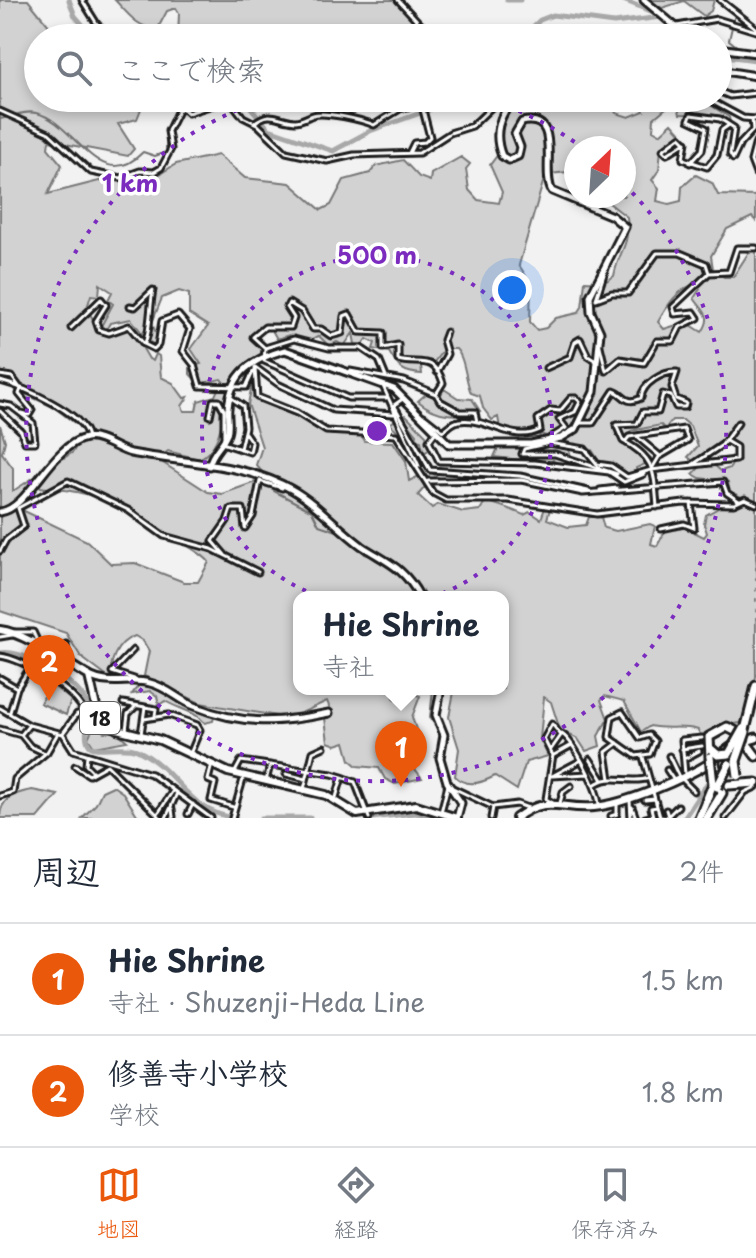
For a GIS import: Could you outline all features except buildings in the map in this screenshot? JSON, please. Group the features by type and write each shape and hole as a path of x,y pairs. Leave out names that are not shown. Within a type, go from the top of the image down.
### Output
{"highway":[{"path":"755,689 736,764 738,776 747,783 756,783"},
{"path":"699,818 745,730 755,689"},
{"path":"716,787 708,739 717,730 733,729 756,757"},
{"path":"711,755 729,754 745,730"},
{"path":"707,818 722,796 720,774 711,755 714,735 730,731"},
{"path":"730,731 748,745"},
{"path":"729,748 737,738 730,731"},
{"path":"711,755 748,745 756,738"},
{"path":"716,787 756,783"}],"main road":[{"name":"18","path":"0,630 17,632 89,676 96,713 114,728 141,734 234,773 304,789 357,814 369,815 416,805 457,818"},
{"path":"516,818 530,809 556,803 599,806 679,777 711,755"}],"street":[{"path":"82,0 97,24"},
{"path":"398,0 420,24"},
{"path":"644,0 674,24"},
{"path":"721,0 756,29"},
{"path":"688,24 717,19 731,24"},
{"path":"732,24 756,29"},
{"path":"732,50 756,53"},
{"path":"732,72 756,76"},
{"path":"732,96 756,93"},
{"path":"0,111 49,133 91,172 121,178 161,168 171,149 168,131 177,112"},
{"path":"240,112 286,152 320,161 354,155 419,153 450,133 472,126 486,112"},
{"path":"255,122 262,116 278,115 296,121 315,114 360,117 374,125 395,112"},
{"path":"409,153 414,143 425,142 430,137 424,112"},
{"path":"506,112 500,121 500,153 509,160 518,156 520,147 515,134 522,122 532,120 542,124 548,133 546,178 552,191 625,224 590,301 599,328 594,397 581,423 567,435 524,449 522,454 555,454 630,477 651,470 736,460 736,447 726,441"},
{"path":"690,163 702,150 706,128 690,120 691,115 710,117 729,125 736,132 730,154 733,159 740,144 753,130 754,119 732,112"},
{"path":"685,142 667,154 663,150 680,137 685,142 687,148 681,156 703,168 709,166 717,155 722,130 729,125"},
{"path":"756,142 751,161 756,174"},
{"path":"599,345 606,371 619,360 644,363 657,341 674,341 680,327 698,318 696,313 675,314 673,309 709,273 729,272 737,248 756,248"},
{"path":"607,265 596,299 612,293 628,293 657,253 680,253 706,264 709,273"},
{"path":"130,306 135,307 149,290 154,291 148,309 150,337 144,344"},
{"path":"71,328 101,299 106,305 97,317 99,330 109,333 129,326 144,344 156,348 161,322 171,315 178,315 190,329 183,351 194,365 198,385 206,388 249,385 265,348 294,339 329,348 356,347 379,360 386,377"},
{"path":"265,348 253,337 265,327 291,327 294,318 287,305 291,302 313,329 331,336 342,333 344,316 349,314 359,332 383,333 383,348 398,345 398,360 421,360 437,372 443,385 436,394"},
{"path":"437,372 447,354 443,340 446,332"},
{"path":"546,368 570,357 575,342 580,339 588,356 596,361"},
{"path":"209,466 213,450 222,440 230,397 241,370 290,350 384,384 404,398 444,442 454,445 514,446 549,442 587,450 597,464 611,466 619,473"},
{"path":"256,364 344,397 386,398"},
{"path":"256,364 278,384 337,412 394,414"},
{"path":"256,364 259,399 297,413 332,432 394,434 420,470"},
{"path":"350,371 386,377 436,394 440,401 457,411 475,412 477,422"},
{"path":"581,423 593,423 614,391 627,401 634,401 641,398 646,385 669,372 677,372 672,388 676,399 685,403 685,407 676,407 671,396 662,394 658,412 643,412 637,424 617,423 617,433 625,442 644,452 651,470 657,507"},
{"path":"0,375 12,377 21,388"},
{"path":"0,381 21,388 69,413 85,427 88,437"},
{"path":"384,384 386,398 435,495 454,501 508,500 597,514 691,503 731,504 751,500 756,504"},
{"path":"0,404 29,415 32,410 19,394 21,388"},
{"path":"230,397 242,405 245,433 240,449"},
{"path":"404,398 394,405 430,470 520,476 585,492 617,488"},
{"path":"420,416 427,417 444,431 456,421 477,422 508,433 530,435 540,430 538,419 551,410 561,410 571,398 578,399 575,412 559,419 566,428 549,442"},
{"path":"210,416 213,401 219,401 224,410 222,440"},
{"path":"0,411 21,431 25,442 32,444 36,440 35,426 22,413"},
{"path":"691,465 726,441 738,423"},
{"path":"625,442 636,436 684,429 688,440 660,456 651,470"},
{"path":"222,440 240,449 251,449 250,437 245,433"},
{"path":"435,433 429,441 439,461 535,463 609,472 624,482 637,480 645,471"},
{"path":"636,436 660,456"},
{"path":"16,507 40,475 76,443 88,437 126,452 251,473 283,485 365,548 393,562 415,591"},
{"path":"426,481 521,480 585,492 723,482 727,493 739,501"},
{"path":"0,512 67,481 128,510 164,536 225,555 258,572"},
{"path":"225,555 213,541 231,509 243,509 245,528 253,516 260,481 282,488 283,485"},
{"path":"661,529 684,524 694,528 691,503"},
{"path":"0,551 6,540 23,528 16,507"},
{"path":"0,637 17,632"},
{"path":"66,644 66,664"},
{"path":"122,665 133,650"},
{"path":"0,656 31,666 76,700 84,713"},
{"path":"129,662 114,667 112,674 160,686 201,708 266,722 291,722 329,713"},
{"path":"10,712 17,688 31,666"},
{"path":"89,676 113,684 140,682"},
{"path":"0,678 17,688"},
{"path":"440,695 436,715 443,732 440,758 449,786 461,803 457,818"},
{"path":"123,703 156,709 154,717"},
{"path":"126,730 128,714 136,706"},
{"path":"141,734 145,707"},
{"path":"0,708 29,725 60,733 72,750 142,770 211,818"},
{"path":"643,757 652,753 656,742 649,735 640,738 622,712 612,717 608,732 610,738 643,757 660,817 668,817 678,806"},
{"path":"0,796 11,794 15,779 45,753 74,716 96,713"},
{"path":"144,719 169,715 198,726 200,730 190,754"},
{"path":"552,753 544,739 546,729 552,724 571,740 594,785 599,806"},
{"path":"21,735 29,725"},
{"path":"0,729 21,735 31,747 45,753"},
{"path":"562,734 552,753 546,799 556,803 571,786"},
{"path":"686,758 682,749 683,739 702,738"},
{"path":"610,779 606,752 618,743"},
{"path":"552,753 572,745"},
{"path":"304,789 313,752 324,747"},
{"path":"682,749 711,755"},
{"path":"679,777 686,758 699,751"},
{"path":"87,755 86,765 93,773"},
{"path":"669,756 679,777"},
{"path":"102,758 103,764 134,788 162,817"},
{"path":"590,759 603,780"},
{"path":"234,773 241,761 342,777 355,782 369,815"},
{"path":"551,776 580,761"},
{"path":"75,766 84,774 93,773 103,764"},
{"path":"212,764 208,780 215,783 211,800 233,807"},
{"path":"266,781 270,764"},
{"path":"284,785 287,768"},
{"path":"667,770 694,791"},
{"path":"286,774 306,779"},
{"path":"551,776 588,774"},
{"path":"233,816 244,776"},
{"path":"335,801 342,777"},
{"path":"594,785 610,779 631,783 649,778"},
{"path":"725,818 756,783"},
{"path":"449,786 493,807 517,804 530,809"},
{"path":"441,812 449,786"},
{"path":"162,817 175,792"},
{"path":"162,817 175,792"},
{"path":"611,816 617,814 622,798 632,807 634,818"},
{"path":"645,800 655,799"},
{"path":"171,801 173,817"},
{"path":"188,814 193,804"},
{"path":"491,818 493,807"},
{"path":"632,807 634,818"},
{"path":"645,818 654,817 651,808 657,807"},
{"path":"666,810 668,817"},
{"path":"198,817 202,813"}],"shaded area":[{"path":"0,0 28,0 48,24 24,24 24,112 140,112 137,119 118,124 134,149 128,156 49,141 48,148 62,165 48,194 99,181 147,182 176,164 218,155 245,178 290,183 321,210 331,205 344,180 370,173 376,166 403,160 419,177 430,181 431,174 461,157 470,164 466,169 469,190 478,200 499,203 502,192 490,165 502,149 501,132 507,112 615,112 629,117 642,112 661,112 654,118 653,130 660,134 672,123 681,133 661,149 659,170 652,180 659,188 657,201 669,204 681,201 682,187 696,175 712,183 718,195 756,196 756,221 752,217 727,229 711,256 713,269 724,277 733,277 749,252 747,245 756,245 756,677 741,723 717,726 705,744 698,730 650,726 641,732 624,701 605,696 601,700 608,719 598,736 600,746 586,751 578,739 560,730 551,702 544,697 540,739 548,756 526,762 517,790 495,776 474,783 459,780 455,776 459,749 449,717 453,695 509,695 509,591 293,591 293,695 420,696 412,717 419,739 415,769 422,778 395,784 385,779 379,768 357,766 350,760 345,742 336,745 328,742 325,718 332,714 327,701 299,714 283,717 200,703 144,676 149,651 143,641 135,636 118,649 112,661 110,679 81,657 66,633 0,611 0,425 5,441 2,453 13,468 13,491 73,452 85,431 55,408 0,382","holes":["564,136 636,136 636,208 615,208 627,217 626,242 614,276 605,282 585,281 582,307 578,313 556,318 546,328 537,330 530,322 531,284 519,265 544,179 550,174 564,172","100,284 112,292 108,300 113,304 100,328 106,330 110,323 131,319 150,343 155,344 157,336 152,323 162,298 179,291 189,294 189,314 208,326 191,349 201,364 190,367 190,374 199,384 221,379 226,385 231,385 241,368 262,353 262,347 251,337 269,325 277,339 289,335 310,341 319,336 329,346 337,342 344,346 353,333 355,344 363,345 367,339 375,343 373,349 389,352 402,369 422,374 421,365 434,362 444,349 456,349 471,393 480,396 483,408 492,420 498,417 500,428 539,439 540,434 592,450 601,464 615,465 628,474 637,473 636,468 654,460 624,440 631,431 661,425 665,429 672,420 683,420 690,426 698,446 688,457 693,461 725,438 736,445 739,452 730,468 721,471 713,464 702,465 693,474 728,482 729,491 743,498 740,503 722,506 706,515 704,524 707,533 704,537 684,527 667,528 657,546 651,544 655,526 650,524 616,531 604,528 601,517 589,517 586,525 568,527 547,519 550,509 545,508 541,519 530,512 524,515 485,502 480,510 463,512 438,504 432,508 418,495 425,487 419,476 409,481 406,461 393,442 365,441 361,435 332,435 299,417 256,400 253,380 248,404 262,447 256,465 265,475 264,479 222,494 208,492 163,463 162,456 168,451 199,459 207,453 218,437 230,389 218,389 215,396 198,401 196,411 184,411 182,406 188,397 184,398 173,383 161,377 159,356 156,354 153,361 149,359 131,328 100,333 87,308 91,295 99,296","696,284 700,289 694,298 707,317 702,332 686,322 664,329 658,322 674,298 690,286","39,487 89,495 133,516 203,556 209,562 198,582 184,582 135,563 111,564 87,541 20,509 25,496"]},
{"path":"115,0 395,0 417,24 179,24 176,8 167,11 160,24 141,24"},
{"path":"649,0 714,0 711,11 704,16 684,1 662,8"},
{"path":"721,112 729,117 730,122 711,115 680,114"},
{"path":"444,389 458,398 472,399 480,411 448,414 418,401 427,393 438,400"},
{"path":"391,400 398,404 403,425 415,439 414,447 420,454 423,450 421,441 416,440 417,434 403,417 406,415 426,435 430,449 421,455 423,464 441,479 426,478 407,450 400,433 390,424 396,419"},
{"path":"548,446 568,449 573,460 596,470 559,466 553,460 548,463 494,457 498,448"},
{"path":"147,683 205,711 214,717 213,721 205,723 165,701 159,705 157,696 150,691 132,694 139,685"},
{"path":"51,684 71,700 66,715 40,703"},
{"path":"94,725 104,732 117,732 127,741 94,747 88,738"},
{"path":"113,786 123,793 139,818 82,818 96,804 102,791"},
{"path":"32,790 58,795 38,818 0,818 6,801"}],"waterway":[{"path":"69,0 82,24"},
{"path":"507,0 520,0"},
{"path":"623,0 658,14"},
{"path":"732,27 735,14"},
{"path":"536,24 553,15 614,23 661,17"},
{"path":"732,42 739,48"},
{"path":"745,55 748,60"},
{"path":"732,57 756,60"},
{"path":"0,119 32,112"},
{"path":"32,112 50,119 100,162 113,166 127,164 143,152 155,156 166,152 166,128 173,112"},
{"path":"255,112 269,129 333,151 370,131 423,112"},
{"path":"274,491 312,511 319,525 343,533"},
{"path":"351,540 365,554 378,558"},
{"path":"398,573 408,583"},
{"path":"0,653 22,656 49,668 82,695 87,704 86,737 90,746 137,750 163,768 194,800 219,814 236,818"},
{"path":"432,695 430,718 440,732"},
{"path":"684,818 710,779 729,764"},
{"path":"443,798 444,781"},
{"path":"371,818 416,813 432,818"},
{"path":"261,818 310,818"}],"tunnel":[{"path":"756,424 748,507 756,617"},
{"path":"329,713 381,703 398,695"}],"place":[{"name":"修善寺小学校","path":"49,701"},
{"name":"Hie Shrine","path":"401,787"}]}
